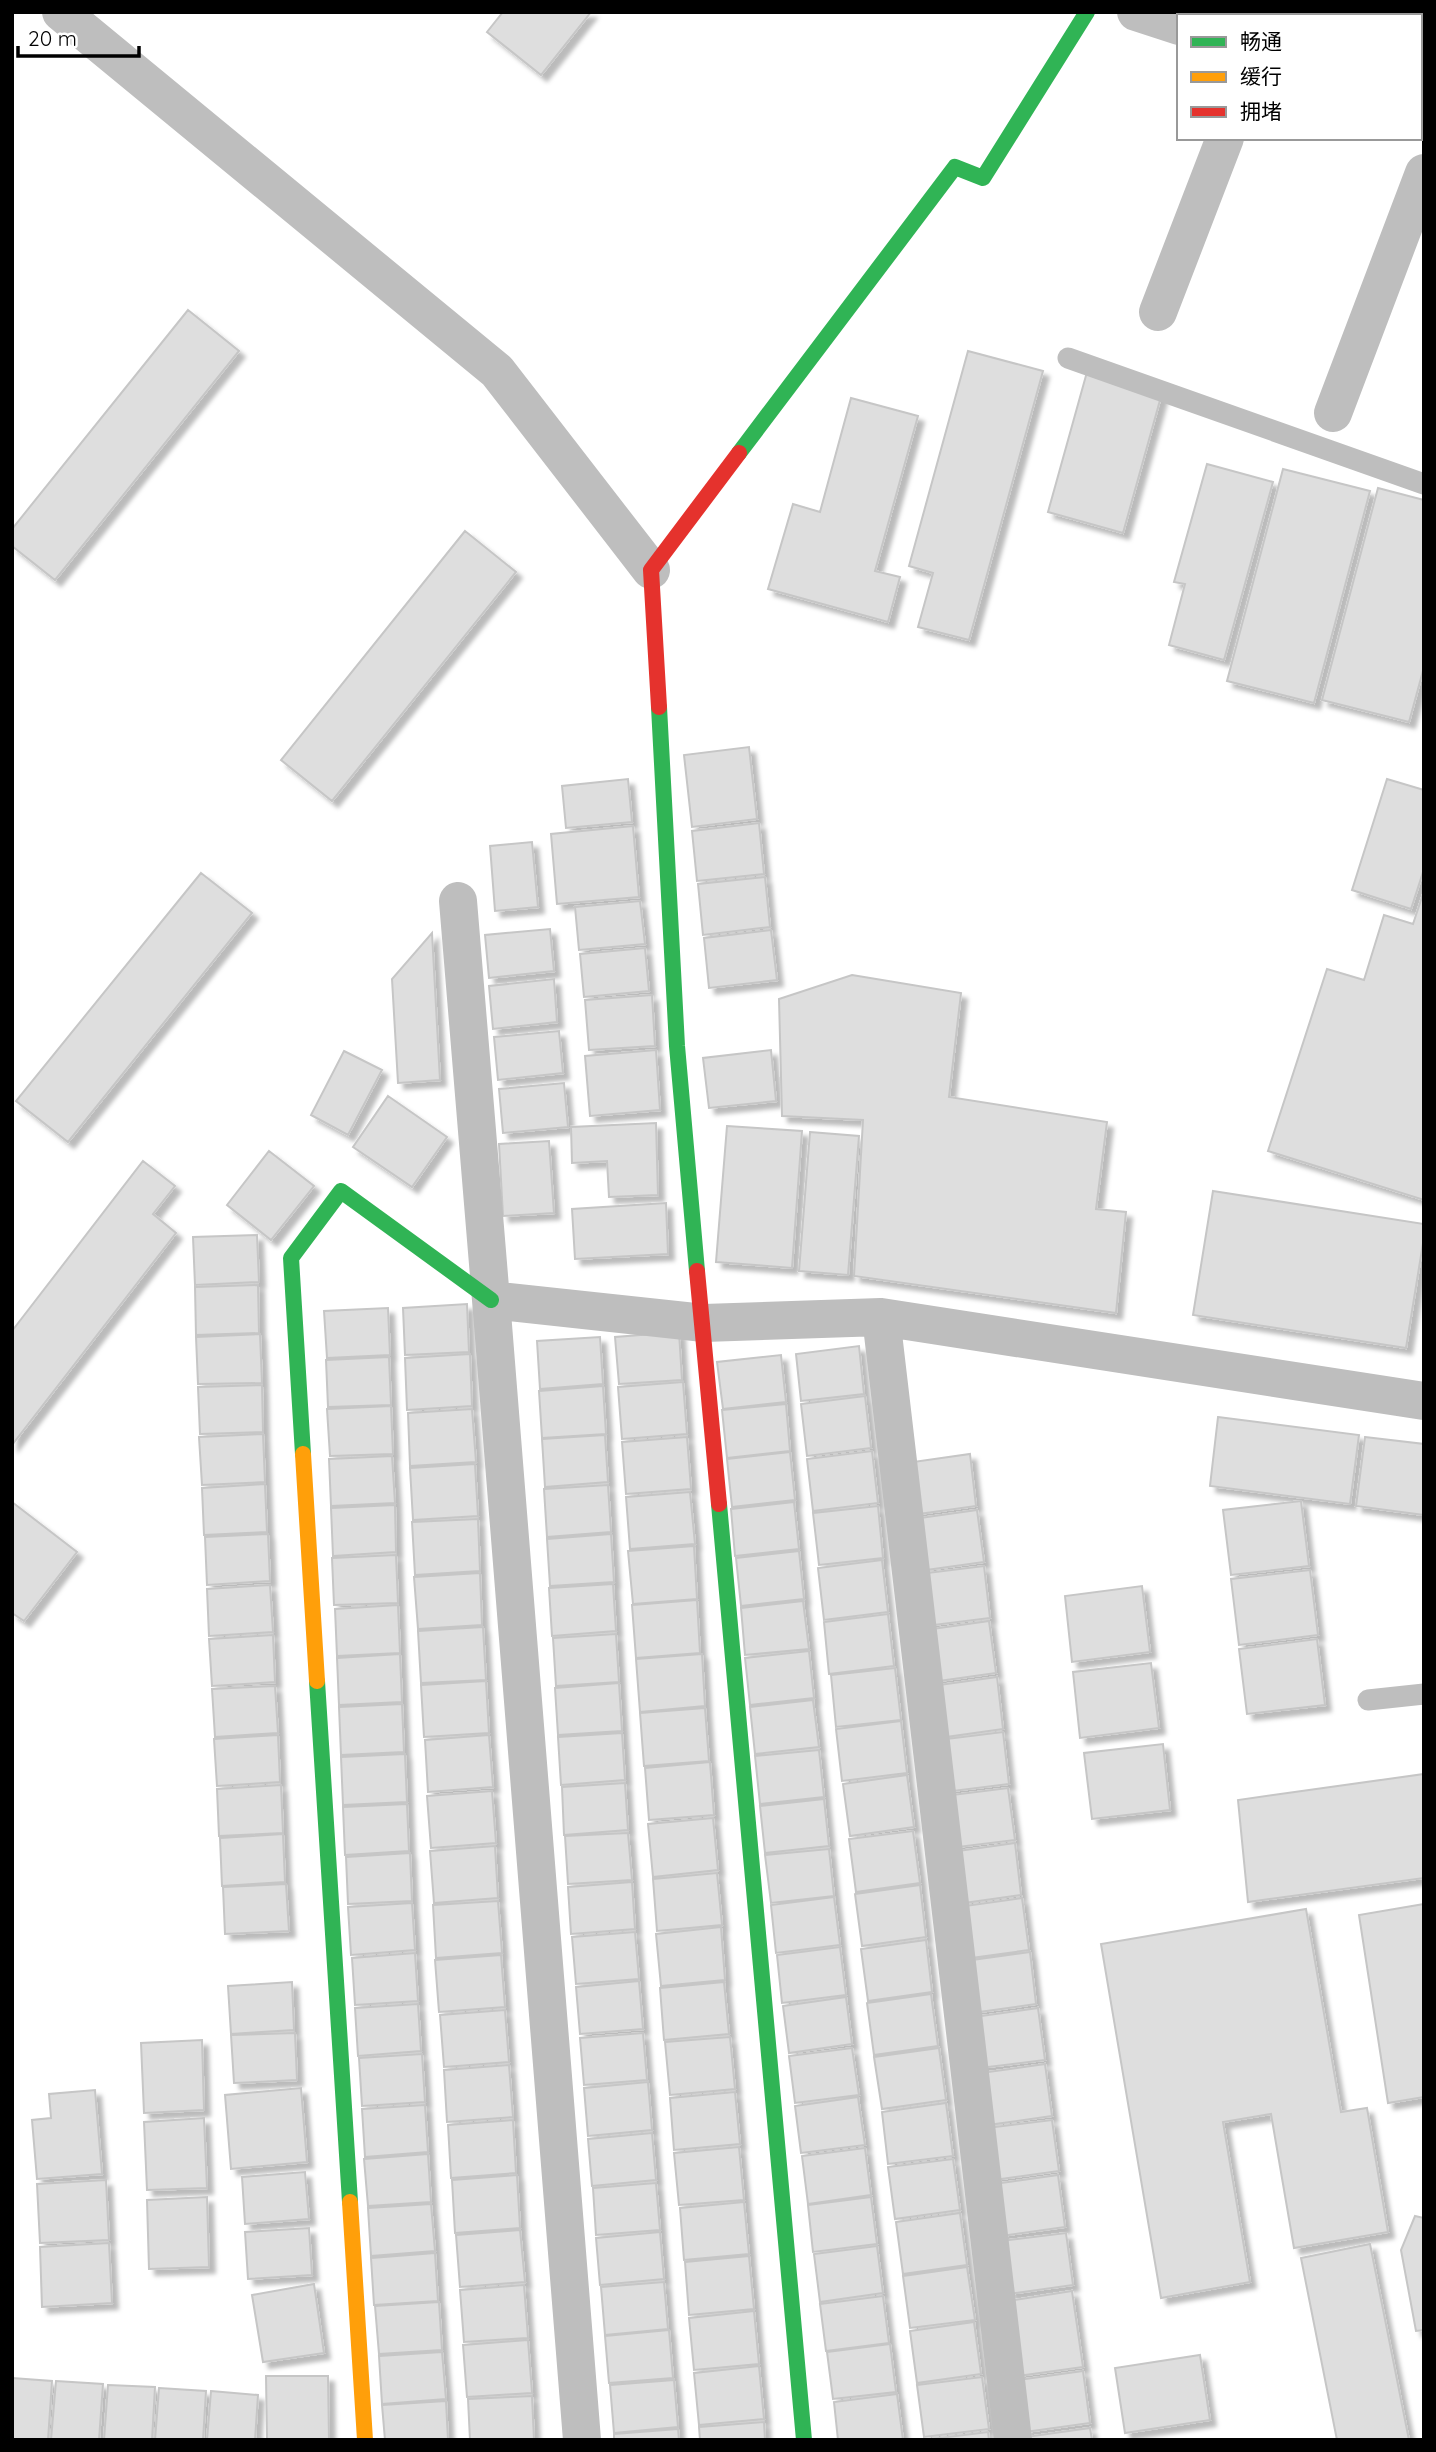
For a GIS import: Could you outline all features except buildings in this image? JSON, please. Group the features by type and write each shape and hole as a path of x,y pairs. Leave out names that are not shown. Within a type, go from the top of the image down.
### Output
{"street":[{"path":"61,12 497,371 651,570 677,1046 804,2440"},
{"path":"651,570 955,167 983,178 1087,12"},
{"path":"1136,12 1177,25"},
{"path":"1158,312 1224,140"},
{"path":"1333,413 1424,173"},
{"path":"458,901 582,2440"},
{"path":"365,2440 291,1258 341,1191 491,1300 704,1323 881,1317 1424,1401"},
{"path":"881,1317 1013,2440"}],"lane":[{"path":"1068,358 1424,484"},
{"path":"1368,1700 1424,1694"}],"traffic: fast":[{"path":"739,453 955,167 983,178 1087,12"},
{"path":"659,707 677,1046 697,1271"},
{"path":"303,1454 291,1258 341,1191 491,1300"},
{"path":"719,1504 804,2440"},
{"path":"317,1681 350,2202"}],"traffic: slow":[{"path":"303,1454 317,1681"},
{"path":"350,2202 365,2440"}],"traffic: jam":[{"path":"659,707 651,570 739,453"},
{"path":"697,1271 719,1504"}]}
